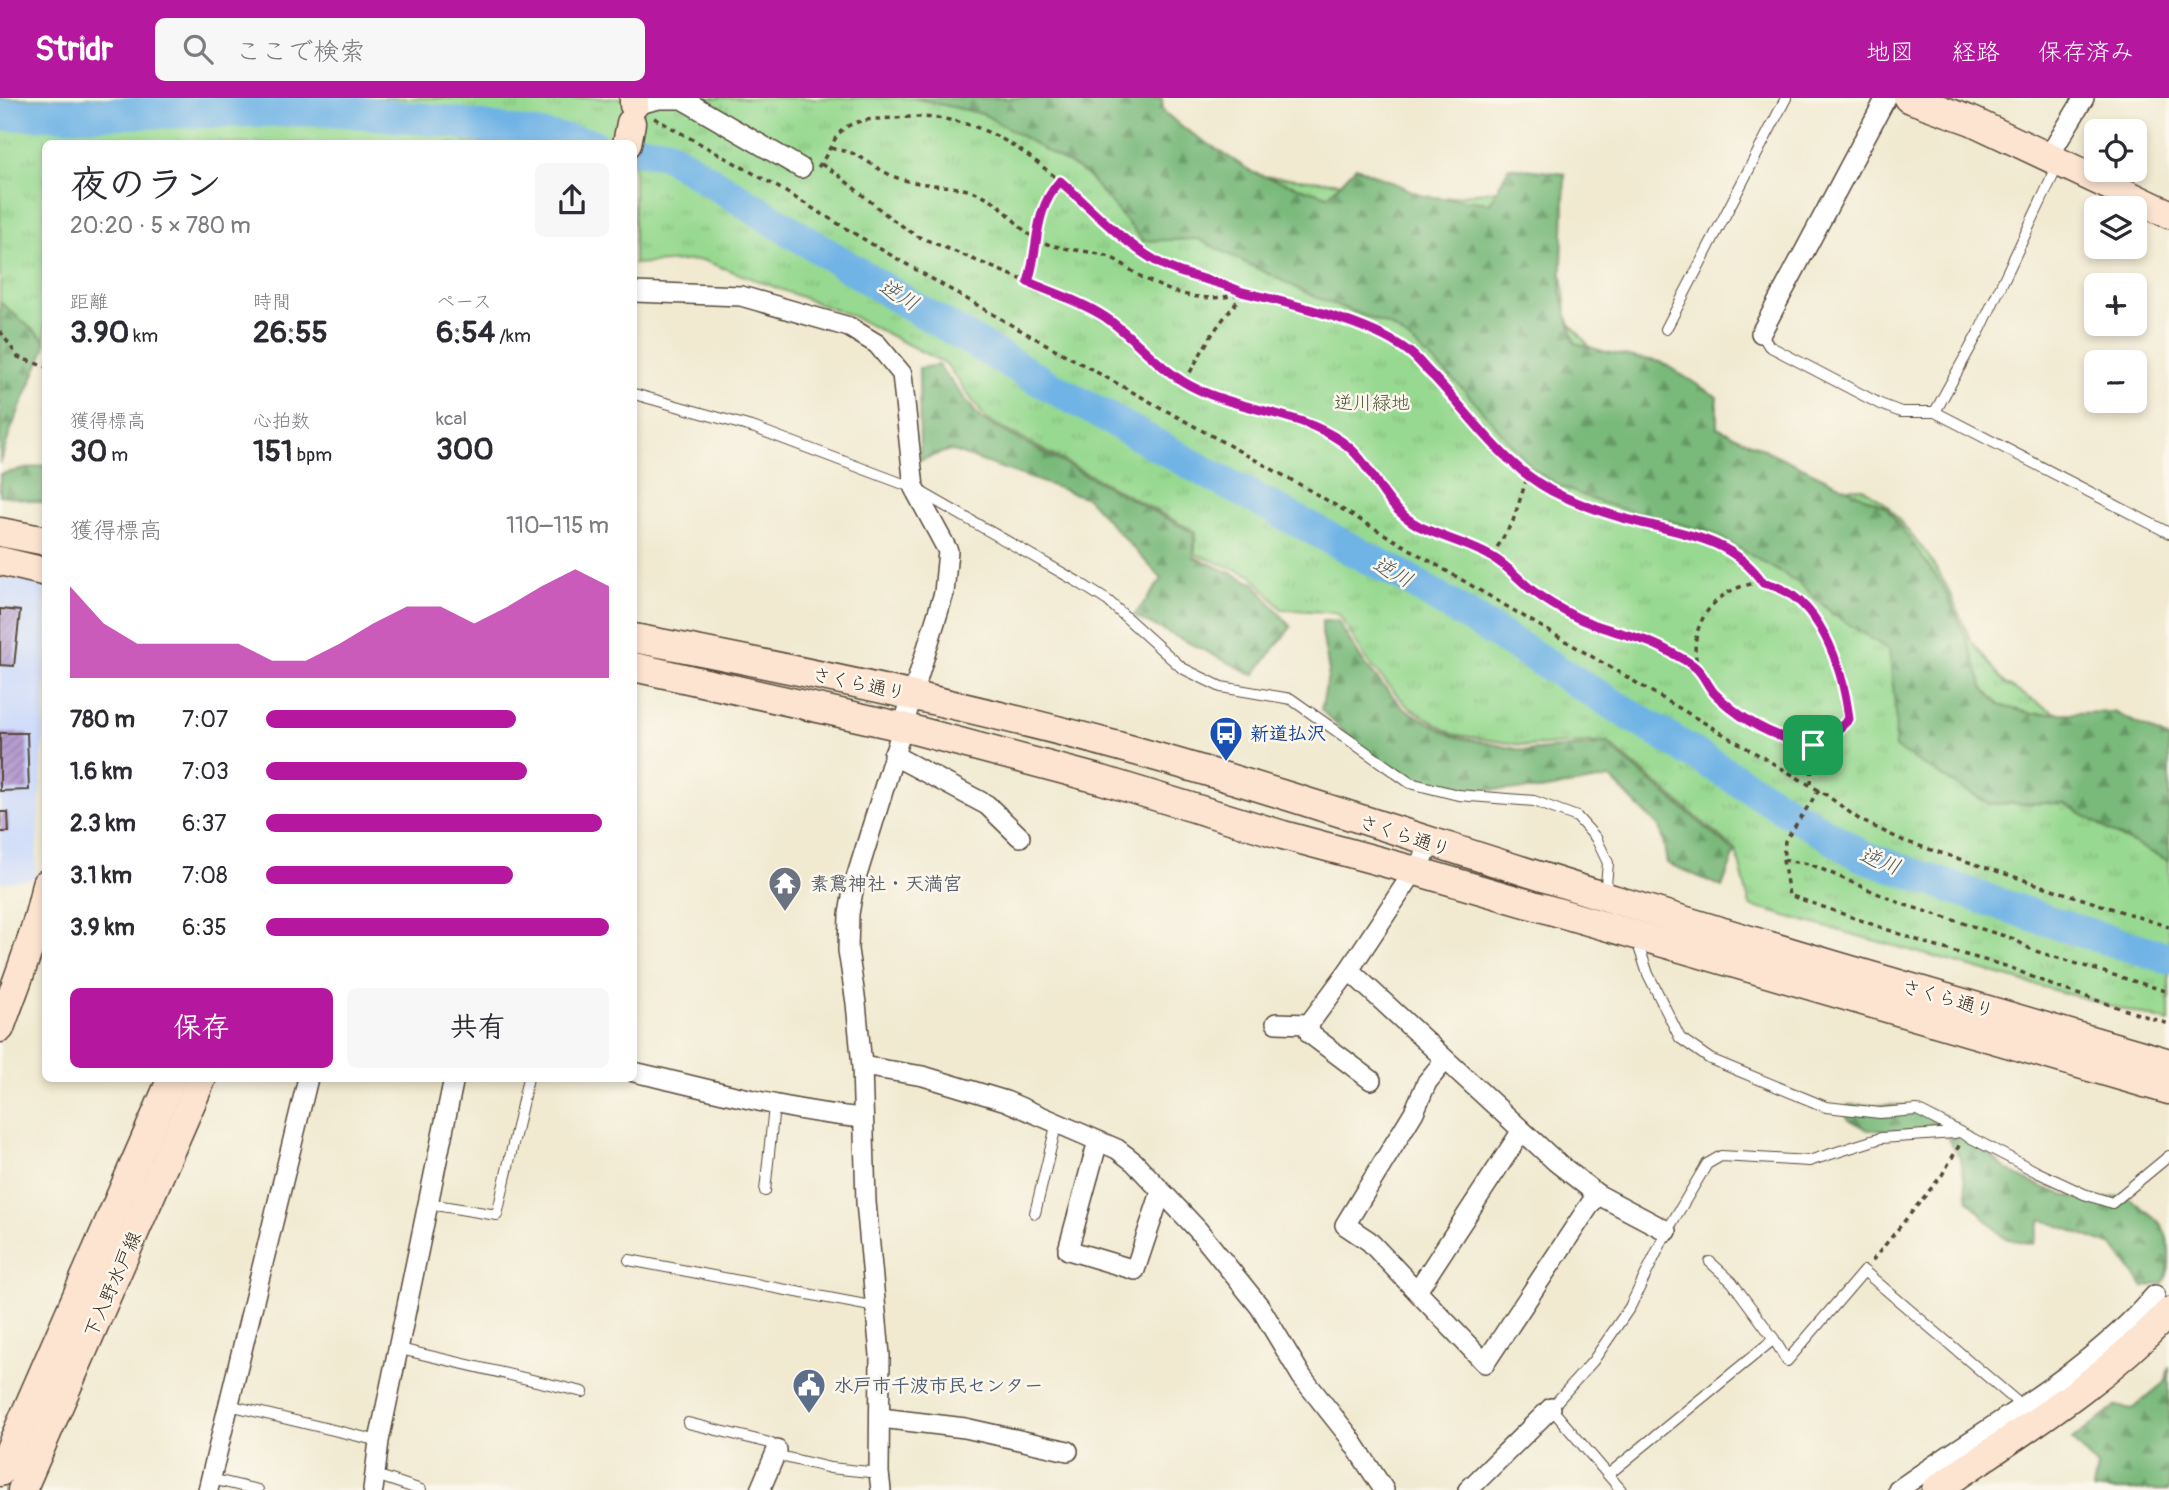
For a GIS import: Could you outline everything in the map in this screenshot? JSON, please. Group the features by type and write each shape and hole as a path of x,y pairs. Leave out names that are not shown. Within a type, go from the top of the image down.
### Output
{"street":[{"path":"1761,333 1886,98"},
{"path":"1908,98 1972,121 2169,214"},
{"path":"2055,159 2084,98"},
{"path":"631,118 659,99 682,99 801,168"},
{"path":"637,292 741,296 849,327 877,344 902,374 914,488 948,551 944,593 854,885 849,914 848,950 862,1066 866,1202 880,1355 880,1481"},
{"path":"0,532 42,540"},
{"path":"0,561 42,571"},
{"name":"さくら通り","path":"637,639 914,694 1119,747 1302,801 1604,897 2169,1063"},
{"name":"さくら通り","path":"637,668 903,727 1102,780 1283,835 1416,871 2169,1090"},
{"path":"893,755 987,805 1020,837"},
{"path":"1371,1080 1310,1034 1309,1024 1349,970 1432,844"},
{"path":"0,1028 42,906"},
{"path":"1349,970 1521,1132 1597,1194 1667,1231"},
{"path":"1276,1023 1309,1024"},
{"path":"1445,1059 1427,1082 1414,1112 1345,1225 1369,1241 1485,1363 1597,1194"},
{"path":"862,1066 923,1076 1006,1101 1116,1149 1134,1161 1197,1229 1260,1307 1303,1377 1348,1435 1384,1490"},
{"path":"637,1073 774,1106 863,1118"},
{"name":"下入野水戸線","path":"0,1472 170,1082"},
{"name":"下入野水戸線","path":"22,1490 200,1082"},
{"path":"210,1484 307,1082"},
{"path":"374,1482 379,1441 453,1082"},
{"path":"1417,1291 1521,1132"},
{"path":"1098,1141 1068,1250 1135,1270 1161,1192"},
{"path":"1898,1490 2082,1364 2162,1304"},
{"path":"1936,1490 2104,1373 2142,1340 2162,1304"},
{"path":"1468,1490 1550,1408"},
{"path":"881,1418 965,1428 1068,1451"},
{"path":"760,1490 776,1450"}],"lane":[{"path":"1667,329 1786,98"},
{"path":"1935,412 1981,328 2055,159"},
{"path":"1761,333 1769,346 1880,404 1901,412 1935,412 2169,533"},
{"path":"637,395 755,428 914,488 1108,601 1182,668 1221,687 1291,699 1409,783 1458,795 1534,801 1577,817 1596,838 1608,863 1604,897"},
{"path":"1636,936 1648,974 1680,1038 1710,1059 1826,1107 1880,1114 1917,1110 2039,1173 2084,1194 2112,1203 2169,1156"},
{"path":"429,1204 497,1214 527,1082"},
{"path":"765,1191 774,1106"},
{"path":"1035,1213 1057,1122"},
{"path":"1621,1490 1550,1408 1593,1361 1630,1307 1667,1231 1707,1164 1721,1156 1810,1161 1881,1138 1961,1134"},
{"path":"629,1259 876,1307"},
{"path":"1710,1262 1732,1282 1787,1361 1864,1271 2022,1406"},
{"path":"1609,1474 1774,1339"},
{"path":"400,1349 583,1392"},
{"path":"229,1405 379,1441"},
{"path":"688,1423 770,1443 784,1457 880,1481"},
{"path":"374,1482 421,1490"},
{"path":"210,1484 258,1490"}],"path":[{"path":"801,168 814,170 821,164 842,129 856,123 910,117 950,119 974,126 1006,140 1034,159 1130,243 1155,261 1242,292 1352,323 1395,342 1421,363 1499,449 1528,475 1560,495 1606,514 1706,538 1753,568 1763,583"},
{"path":"631,118 1328,501 1819,790 1860,820 1904,841 2169,927"},
{"path":"831,148 853,154 901,180 961,188 985,196 1037,239 1116,260 1170,292 1226,298 1242,292"},
{"path":"821,164 838,174 889,218 917,236 1086,306 1105,317 1197,389 1313,426 1337,438 1350,447 1361,460 1383,496 1397,511 1419,526 1492,557 1534,592 1576,617 1652,642 1697,668 1711,690 1737,714 1770,733 1821,746 1849,719 1831,643 1806,609 1775,585 1763,583 1736,588 1714,602 1699,625 1696,639 1697,668"},
{"path":"1028,282 1038,222 1044,204 1060,181"},
{"path":"1185,382 1202,350 1242,292"},
{"path":"0,331 18,357 42,366"},
{"path":"1492,557 1513,521 1528,475"},
{"path":"1811,786 1813,745"},
{"path":"1819,790 1785,841 1783,860 1789,895 1934,946 2010,967 2056,987 2169,1024"},
{"path":"1783,860 1810,864 1902,905 2014,939 2032,950 2169,992"},
{"path":"1864,1271 1942,1175 1961,1134"}],"shaded area":[{"path":"0,578 42,581 42,760 35,878 0,883"}],"green space":[{"name":"逆川緑地","path":"0,98 1159,98 1171,128 1219,161 1261,176 1369,185 1431,200 1496,190 1560,216 1561,264 1567,320 1595,353 1801,489 1863,488 1886,504 1927,554 1946,585 1970,639 2006,684 2048,709 2169,765 2169,1022 1750,906 1736,850 1607,742 1527,746 1453,734 1407,706 1368,662 1338,613 1282,609 1251,575 1195,554 1196,532 986,419 946,364 852,316 702,260 637,264 637,140 42,140 42,350 0,406"},
{"path":"913,98 1162,98 1163,111 1182,127 1254,173 1328,196 1356,167 1424,196 1490,203 1509,167 1565,174 1561,293 1575,343 1606,352 1661,362 1717,397 1717,427 1886,507 1943,586 1967,640 1983,687 1999,705 2033,714 2114,712 2169,739 2169,861 2118,836 2064,803 1989,804 1895,748 1896,713 1889,650 1834,615 1800,584 1711,532 1604,504 1559,486 1532,468 1464,390 1411,341 1390,326 1313,296 1198,239 1143,241 1086,174 983,114"},
{"path":"0,302 42,338 42,356 11,429 0,464"},
{"path":"938,365 981,419 1194,533 1194,557 1254,583 1291,627 1254,675 1134,616 1162,579 1087,498 950,450 920,460 919,368"},
{"path":"42,466 42,502 0,495 0,474"},
{"path":"1337,620 1365,665 1403,708 1453,736 1526,751 1606,744 1735,852 1722,887 1667,863 1661,829 1610,778 1540,790 1442,789 1371,758 1321,710 1329,671 1322,621"},
{"path":"1848,1105 1899,1105 1939,1112 1957,1124 2004,1168 2038,1185 2084,1199 2127,1196 2163,1227 2168,1244 2169,1263 2163,1283 2144,1287 2113,1246 2041,1219 2033,1244 2004,1238 1968,1200 1961,1160 1944,1131 1868,1130 1847,1118"},
{"path":"2169,1366 2169,1490 2093,1490 2097,1466 2072,1440 2116,1406 2132,1409 2166,1381"}],"building":[{"path":"0,609 20,611 14,666 0,665"},
{"path":"0,733 27,733 29,790 0,791"},
{"path":"0,812 8,812 9,832 0,832"}],"waterway":[{"name":"逆川","path":"0,115 333,110 445,121 566,140"},
{"name":"逆川","path":"637,149 665,153 902,300 1041,381 1218,479 1404,577 1862,856 2069,928 2169,958"}],"place":[{"name":"新道払沢","path":"1226,763"},
{"name":"素鵞神社・天満宮","path":"785,913"},
{"name":"水戸市千波市民センター","path":"809,1415"}],"route":[{"path":"1060,181 1130,243 1155,261 1173,269 1352,323 1395,342 1421,363 1499,449 1540,483 1560,495 1606,514 1706,538 1753,568 1763,583 1775,585 1791,595 1806,609 1831,643 1847,704 1849,719 1821,746 1813,745 1770,733 1737,714 1711,690 1697,668 1670,652 1652,642 1576,617 1534,592 1492,557 1419,526 1397,511 1383,496 1361,460 1350,447 1337,438 1313,426 1197,389 1175,375 1105,317 1086,306 1028,282 1035,256 1038,222 1049,193 1060,181"}]}
